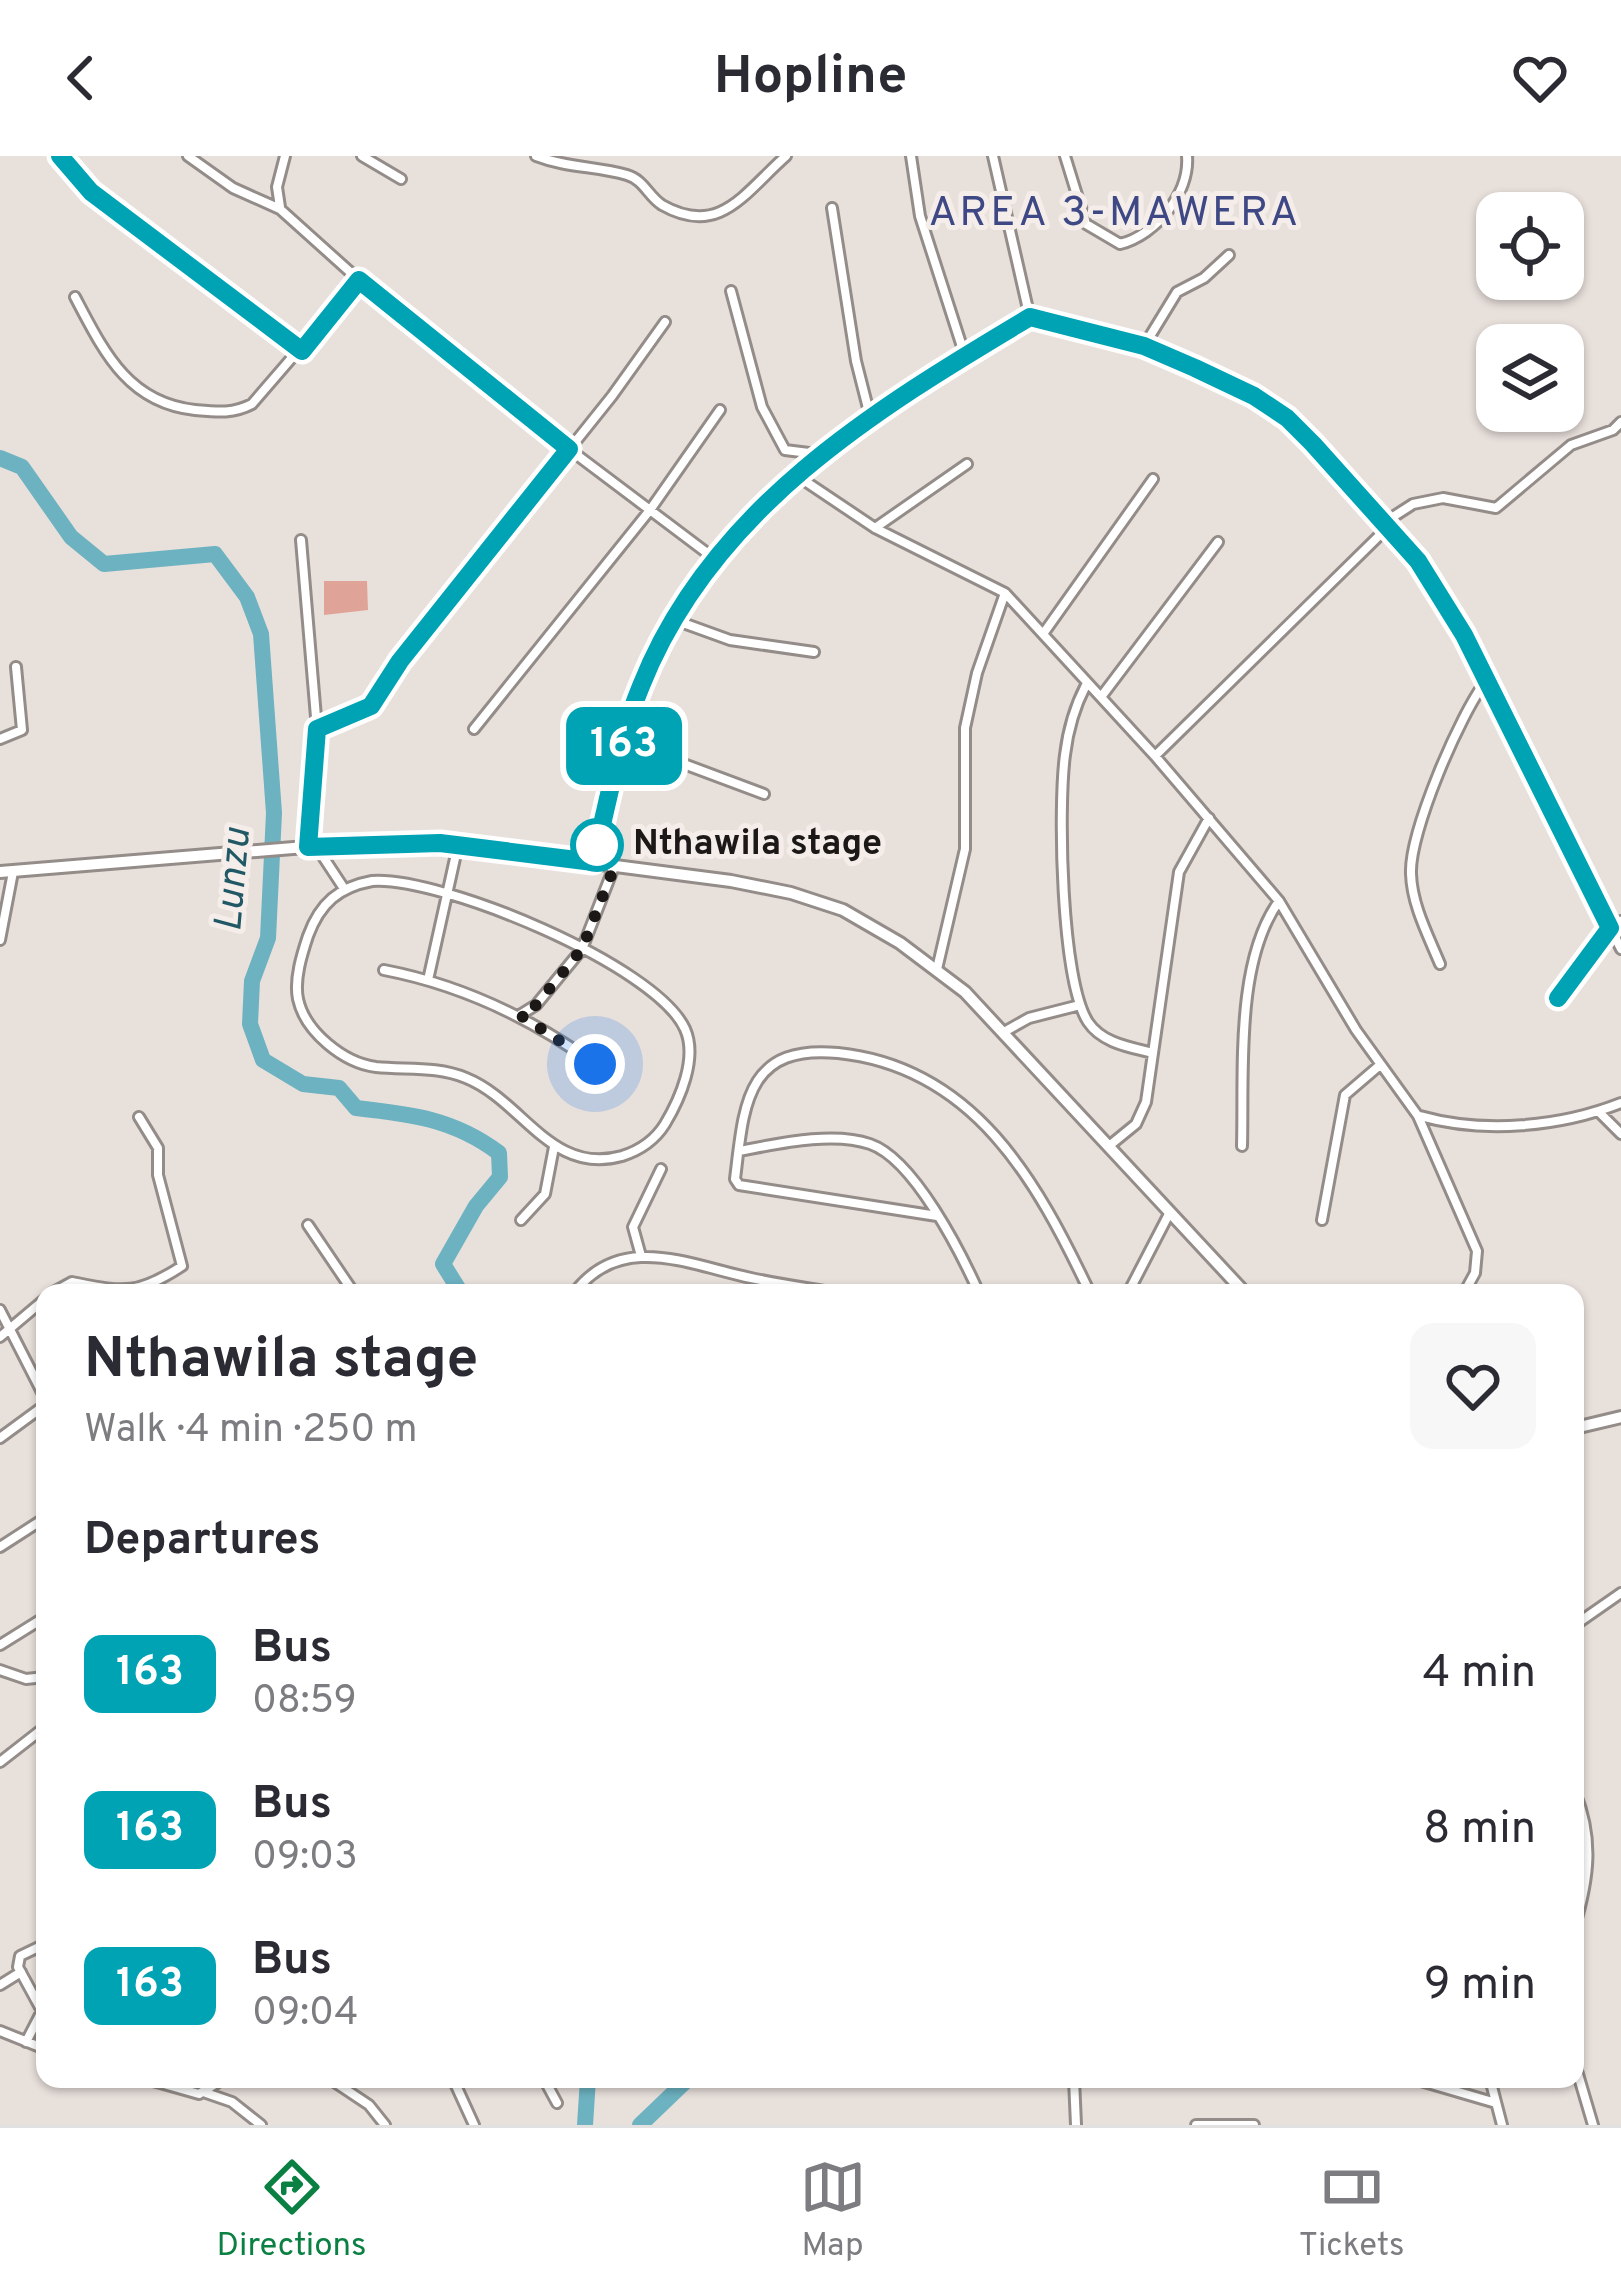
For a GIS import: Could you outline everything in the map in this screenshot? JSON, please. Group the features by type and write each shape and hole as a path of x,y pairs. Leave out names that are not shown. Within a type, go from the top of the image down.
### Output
{"main road":[{"path":"6,872 312,847 458,845 791,893 874,926 937,968 1004,1033 1237,1284"},
{"path":"1584,1426 1621,1417"}],"street":[{"path":"60,156 91,192 302,351"},
{"path":"188,156 233,188 280,209 359,280 569,449 716,559"},
{"path":"280,209 277,187 285,156"},
{"path":"362,156 401,179"},
{"path":"536,156 574,169 625,174 664,206 709,218 728,209 786,156"},
{"path":"911,156 920,216 965,356"},
{"path":"993,156 1030,317"},
{"path":"1065,156 1086,224 1120,244 1166,213 1185,182 1186,156"},
{"path":"832,208 856,361 870,416"},
{"path":"1144,346 1177,292 1204,278 1228,255"},
{"path":"75,297 125,379 144,396 169,406 241,410 302,351 359,280"},
{"path":"731,291 771,426 785,450 819,454"},
{"path":"593,862 641,684 672,619 716,559 819,454 870,416 1030,317 1144,346 1254,396 1287,418 1386,525 1439,595 1621,949"},
{"path":"317,729 371,706 400,661 665,322"},
{"path":"474,729 650,510 720,410"},
{"path":"1155,756 1413,503 1443,497 1496,508 1571,445 1613,430 1621,422"},
{"path":"875,527 967,464"},
{"path":"796,475 875,527 1005,593 1155,756 1279,901 1380,1065 1418,1116 1477,1251 1469,1284"},
{"path":"1043,634 1153,479"},
{"path":"301,540 317,729 312,847 343,886"},
{"path":"1101,697 1218,542"},
{"path":"937,968 965,849 965,728 977,673 1005,593"},
{"path":"672,619 730,640 814,652"},
{"path":"0,739 22,730 22,689 16,667"},
{"path":"1440,964 1414,899 1410,868 1460,720 1486,681"},
{"path":"1086,685 1075,706 1064,761 1063,847 1080,1005 1099,1034 1153,1053"},
{"path":"625,742 764,794"},
{"path":"1109,1146 1141,1117 1179,872 1209,818"},
{"path":"428,980 458,845"},
{"path":"520,1015 536,1005 582,949 615,865"},
{"path":"0,940 6,872"},
{"path":"389,880 447,891 582,949 644,983 671,1010 687,1033 688,1061 677,1100 651,1142 602,1160 554,1148 469,1079 351,1060 307,1020 298,999 298,980 309,935 316,916 343,886 389,880"},
{"path":"1242,1146 1252,964 1259,933 1279,901"},
{"path":"1558,998 1610,928 1621,921"},
{"path":"384,970 428,980 520,1015 595,1064"},
{"path":"1004,1033 1029,1018 1080,1005"},
{"path":"937,1216 739,1185 735,1179 751,1093 767,1067 783,1056 826,1052 899,1064 967,1108 1029,1176 1085,1284"},
{"path":"1322,1220 1345,1095 1380,1065"},
{"path":"1418,1116 1455,1124 1553,1122 1621,1103"},
{"path":"1599,1112 1621,1134"},
{"path":"139,1117 158,1148 158,1175 182,1266 152,1284"},
{"path":"739,1151 830,1141 871,1144 902,1169 937,1216 974,1284"},
{"path":"521,1220 545,1194 554,1148"},
{"path":"641,1256 633,1227 661,1169"},
{"path":"1133,1284 1170,1212"},
{"path":"308,1225 348,1284"},
{"path":"583,1284 602,1266 641,1256 670,1257 783,1284"},
{"path":"5,1335 36,1307"},
{"path":"0,1310 5,1335 36,1387"},
{"path":"0,1438 36,1409"},
{"path":"0,1547 36,1525"},
{"path":"1584,1619 1621,1593"},
{"path":"0,1645 36,1623"},
{"path":"0,1670 36,1677"},
{"path":"0,1762 36,1734"},
{"path":"1584,1820 1590,1859 1584,1885"},
{"path":"36,1948 20,1956 21,1972 36,2000"},
{"path":"0,1985 21,1972"},
{"path":"26,2042 36,2023"},
{"path":"0,2031 36,2046"},
{"path":"174,2088 232,2102 261,2125"},
{"path":"206,2093 212,2088"},
{"path":"344,2088 370,2105 385,2125"},
{"path":"458,2088 474,2125"},
{"path":"549,2088 557,2103"},
{"path":"1074,2088 1076,2125"},
{"path":"1445,2088 1496,2103"},
{"path":"1492,2088 1502,2125"},
{"path":"1582,2088 1593,2125"},
{"path":"1196,2125 1254,2125"}],"building":[{"path":"324,581 367,581 368,610 324,615"}],"waterway":[{"name":"Lunzu","path":"0,458 22,467 71,537 104,564 215,554 247,597 261,634 274,813 268,938 252,981 250,1024 263,1060 303,1084 339,1088 356,1108 448,1125 499,1153 500,1177 476,1206 443,1264 455,1284"},
{"path":"585,2125 587,2088"},
{"name":"Lunzu","path":"640,2125 679,2088"}],"bus line":[{"name":"163","path":"60,156 73,177 91,192 302,351 359,280 569,449 400,661 371,706 317,729 308,847 440,843 593,862 641,684 672,619 716,559 766,501 819,454 870,416 1030,317 1144,346 1254,396 1287,418 1418,561 1464,635 1610,928 1558,998"}],"place":[{"name":"Nthawila stage","path":"597,845"}],"district":[{"name":"AREA 3-MAWERA","path":"1115,214"}],"route":[{"path":"595,1064 520,1015 536,1005 592,930 615,865 593,862 601,832 597,845"}]}
